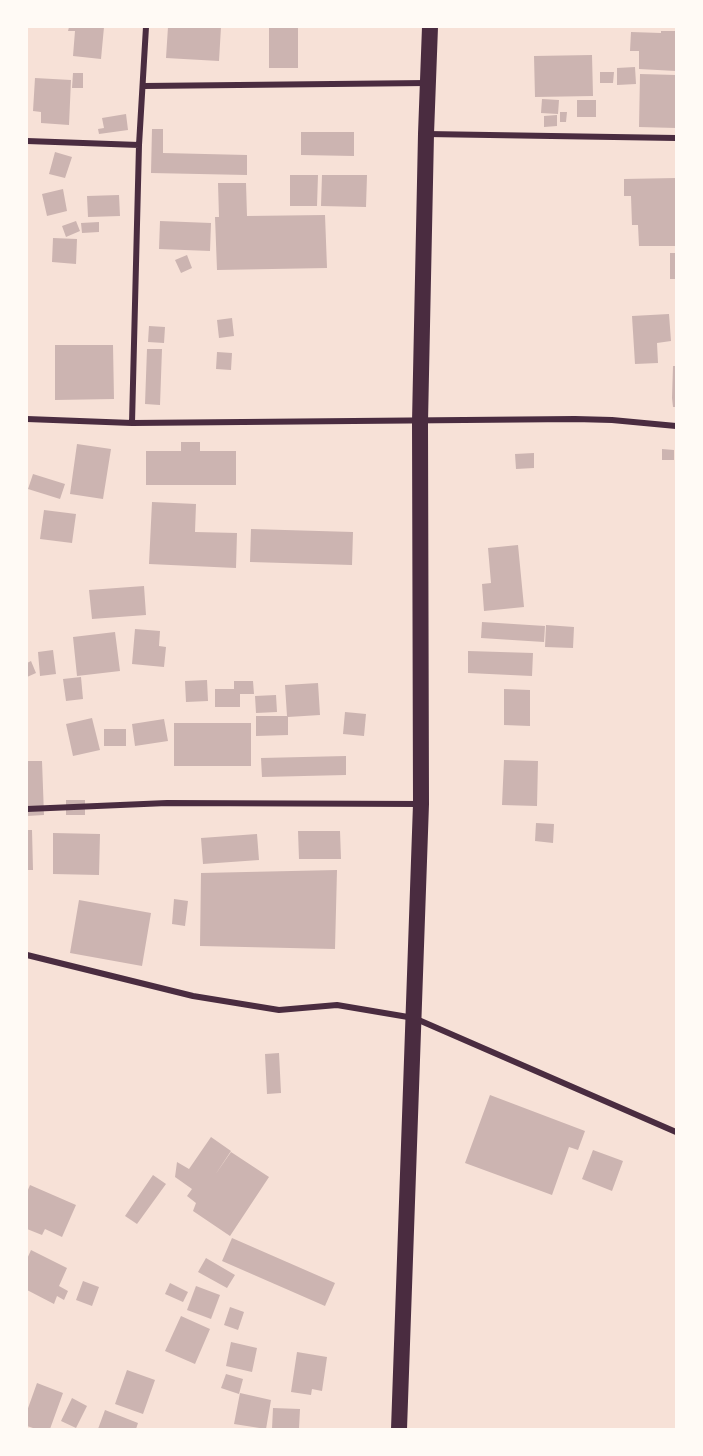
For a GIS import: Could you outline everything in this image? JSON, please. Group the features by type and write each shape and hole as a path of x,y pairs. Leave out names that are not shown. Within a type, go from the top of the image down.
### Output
{"highway":[{"path":"399,1429 421,804 420,422 430,27"}],"street":[{"path":"132,423 139,145 146,27"},
{"path":"144,86 428,83"},
{"path":"426,134 676,138"},
{"path":"27,141 139,145"},
{"path":"27,419 132,423 575,419 676,426"},
{"path":"27,809 167,803 421,804"},
{"path":"27,955 193,996 279,1010 337,1005 414,1018 676,1132"}],"building":[{"path":"69,27 104,27 101,59 73,56 75,31 68,31"},
{"path":"168,27 221,27 219,61 166,58"},
{"path":"269,27 298,27 298,68 269,68"},
{"path":"661,31 676,31 676,71 639,69 639,51 630,51 631,32 661,33"},
{"path":"592,55 593,96 535,97 534,56"},
{"path":"635,67 636,84 617,85 617,68"},
{"path":"600,72 614,72 613,83 600,83"},
{"path":"73,73 83,73 83,88 72,88"},
{"path":"640,74 676,75 676,128 639,127"},
{"path":"35,78 71,80 69,125 41,123 41,112 33,111"},
{"path":"542,99 559,100 558,114 541,113"},
{"path":"577,100 596,100 596,117 577,117"},
{"path":"560,112 567,112 566,122 560,122"},
{"path":"126,114 128,130 99,134 98,129 104,128 102,118"},
{"path":"557,115 557,126 544,127 544,116"},
{"path":"152,129 163,129 163,153 247,155 247,175 151,173"},
{"path":"301,132 354,132 354,156 301,155"},
{"path":"55,152 72,157 65,178 49,174"},
{"path":"290,175 318,175 317,206 290,206"},
{"path":"322,175 367,175 366,207 321,206"},
{"path":"676,178 676,246 639,246 638,225 632,225 631,196 624,196 624,179"},
{"path":"218,183 246,183 247,216 325,215 327,268 217,270 215,217 219,217"},
{"path":"63,189 67,211 47,216 42,194"},
{"path":"119,195 120,216 88,217 87,196"},
{"path":"76,221 80,231 66,237 62,226"},
{"path":"160,221 211,223 210,251 159,249"},
{"path":"99,222 99,232 82,233 81,223"},
{"path":"53,238 77,239 76,264 52,262"},
{"path":"670,253 676,253 676,279 670,279"},
{"path":"187,255 192,268 181,273 175,260"},
{"path":"669,314 671,341 657,343 658,363 635,364 632,316"},
{"path":"232,318 234,336 219,338 217,320"},
{"path":"149,326 165,327 164,343 148,342"},
{"path":"55,345 113,345 114,399 55,400"},
{"path":"147,349 162,349 160,405 145,404"},
{"path":"217,352 232,353 231,370 216,369"},
{"path":"673,366 676,366 676,407 673,407 672,398"},
{"path":"181,442 200,442 200,451 236,451 236,485 146,485 146,451 181,451"},
{"path":"77,444 111,449 103,499 70,494"},
{"path":"662,449 674,450 674,460 662,460"},
{"path":"534,453 534,468 516,469 515,454"},
{"path":"33,474 65,484 60,499 28,489"},
{"path":"152,502 196,504 195,532 237,533 236,568 149,564"},
{"path":"44,510 76,514 72,543 40,539"},
{"path":"251,529 353,532 352,565 250,562"},
{"path":"518,545 524,607 484,611 482,584 491,583 488,548"},
{"path":"144,586 146,615 92,619 89,590"},
{"path":"482,622 545,626 544,642 481,638"},
{"path":"546,625 574,627 573,648 545,647"},
{"path":"135,629 160,631 159,646 166,647 164,667 132,664"},
{"path":"115,632 120,671 77,676 73,637"},
{"path":"53,650 56,674 40,676 38,652"},
{"path":"468,651 533,653 532,676 468,673"},
{"path":"31,661 36,673 27,677 27,663"},
{"path":"81,677 83,699 66,701 63,679"},
{"path":"207,680 208,701 186,702 185,681"},
{"path":"234,681 253,681 254,694 240,694 240,707 215,707 215,689 234,689"},
{"path":"318,683 320,715 288,717 288,735 256,736 256,716 287,716 285,685"},
{"path":"504,689 530,690 530,726 504,725"},
{"path":"276,695 277,712 256,713 255,696"},
{"path":"345,712 366,714 364,736 343,734"},
{"path":"92,718 100,750 73,756 66,724"},
{"path":"164,719 168,741 135,746 132,724"},
{"path":"174,723 251,723 251,766 174,766"},
{"path":"104,729 126,729 126,746 104,746"},
{"path":"346,756 346,775 262,777 261,758"},
{"path":"504,760 538,761 537,806 502,805"},
{"path":"27,761 42,761 44,815 27,816"},
{"path":"66,800 85,800 85,815 66,815"},
{"path":"536,823 554,824 553,843 535,841"},
{"path":"27,830 32,830 33,870 27,870"},
{"path":"298,831 340,831 341,859 299,859"},
{"path":"53,833 100,834 99,875 53,874"},
{"path":"257,834 259,860 203,864 201,838"},
{"path":"337,870 335,949 200,946 201,873"},
{"path":"174,899 188,901 185,926 172,924"},
{"path":"79,900 151,913 142,966 70,953"},
{"path":"279,1053 281,1093 267,1094 265,1054"},
{"path":"490,1095 585,1131 578,1150 569,1147 552,1195 465,1163"},
{"path":"211,1137 231,1151 215,1175 231,1152 269,1177 230,1236 193,1211 196,1203 187,1196 192,1189 175,1177 177,1162 189,1169"},
{"path":"593,1150 623,1161 612,1191 582,1179"},
{"path":"153,1175 166,1184 137,1224 125,1216"},
{"path":"30,1185 76,1205 62,1237 45,1229 42,1235 27,1229 27,1192"},
{"path":"232,1238 335,1283 325,1306 222,1261"},
{"path":"31,1250 67,1268 59,1286 68,1291 64,1300 57,1296 54,1304 27,1290 27,1259"},
{"path":"206,1258 235,1275 227,1288 198,1272"},
{"path":"83,1281 99,1287 92,1306 76,1300"},
{"path":"170,1283 188,1292 183,1302 165,1294"},
{"path":"196,1286 220,1295 211,1319 187,1310"},
{"path":"230,1307 244,1312 238,1330 224,1325"},
{"path":"181,1316 210,1329 195,1364 165,1351"},
{"path":"231,1342 257,1348 252,1372 226,1366"},
{"path":"297,1352 327,1357 322,1391 312,1389 311,1395 291,1392"},
{"path":"127,1370 155,1380 143,1414 115,1404"},
{"path":"226,1374 243,1379 239,1394 221,1388"},
{"path":"37,1383 63,1393 50,1429 36,1429 27,1426 27,1411"},
{"path":"240,1393 271,1400 266,1429 234,1424"},
{"path":"72,1398 87,1406 76,1428 61,1421"},
{"path":"273,1408 300,1409 299,1429 272,1429"},
{"path":"105,1410 138,1423 136,1429 98,1429"}]}
